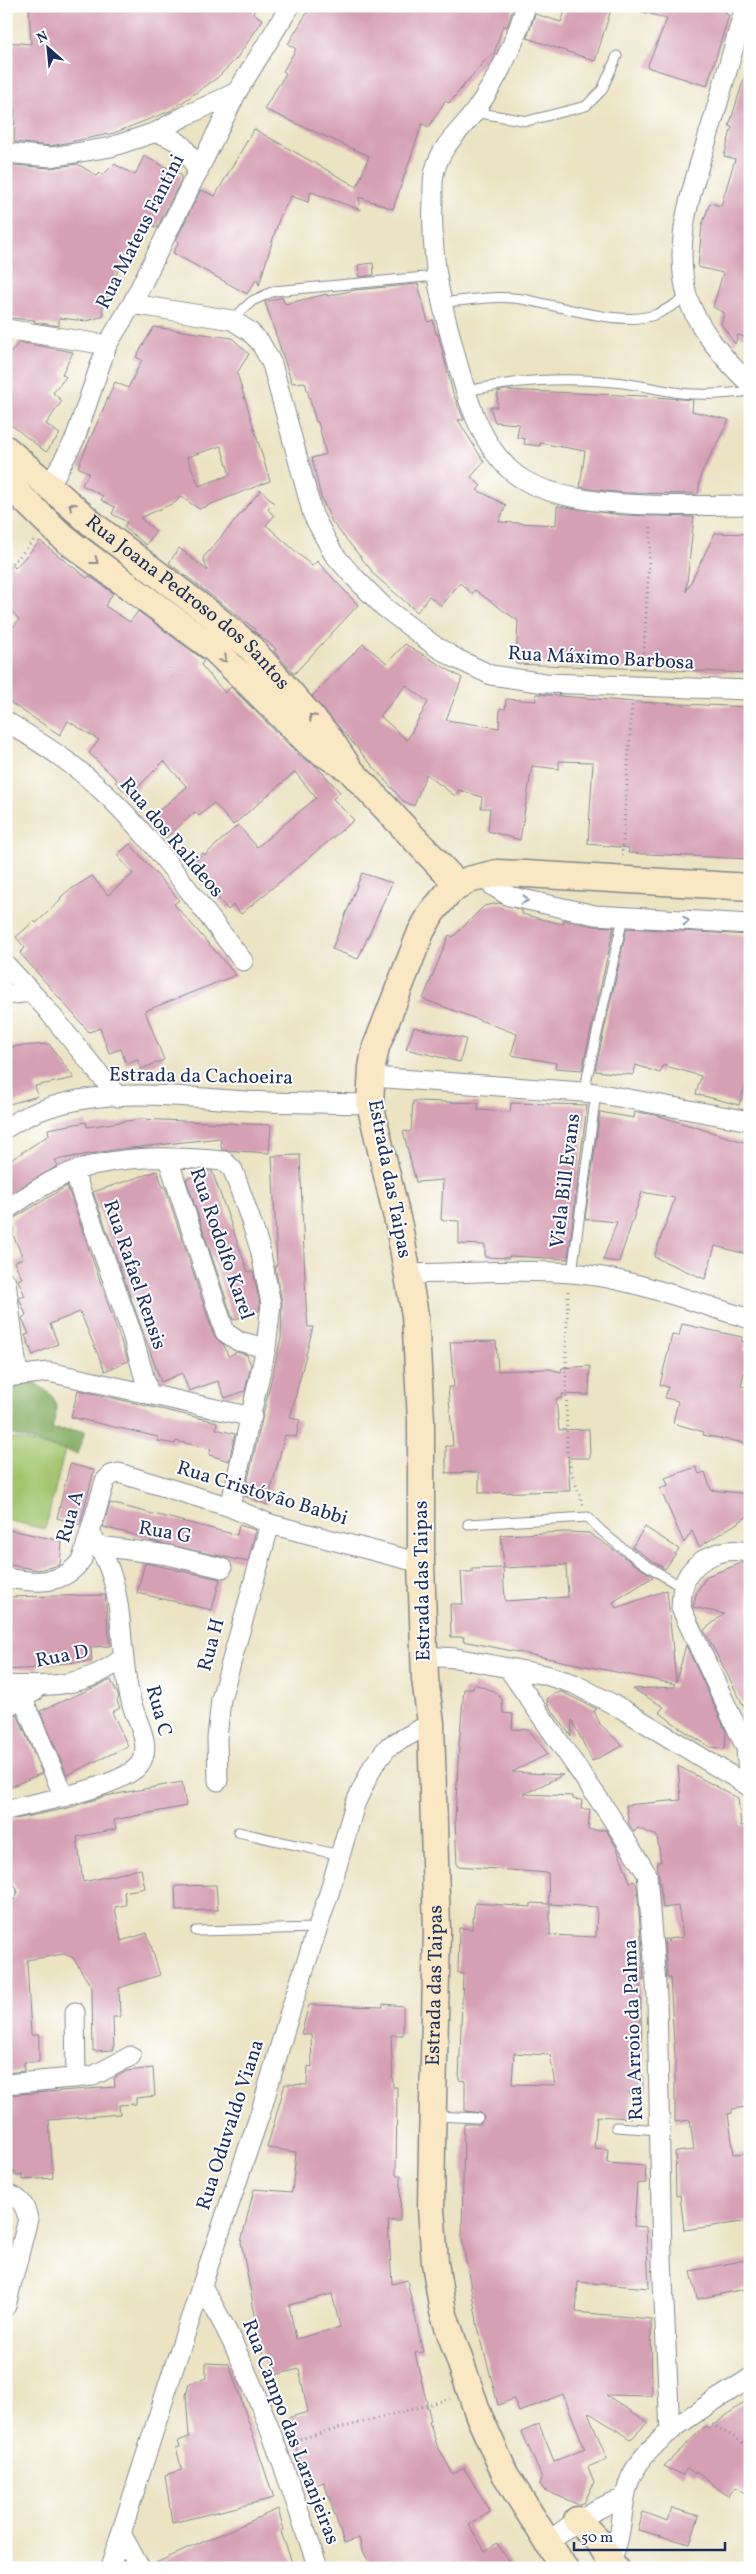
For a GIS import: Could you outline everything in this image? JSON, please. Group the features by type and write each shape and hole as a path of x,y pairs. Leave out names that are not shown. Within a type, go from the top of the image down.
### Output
{"main road":[{"name":"Rua Joana Pedroso dos Santos","path":"6,449 96,527 249,646 327,735 350,770 458,885"},
{"name":"Rua Joana Pedroso dos Santos","path":"6,482 48,524 98,564 214,649 312,746 350,770"},
{"name":"Estrada das Taipas","path":"564,2568 506,2474 470,2394 443,2312 436,2263 431,2208 438,1930 431,1723 424,1656 421,1563 421,1420 415,1315 408,1274 370,1104 372,1077 376,1047 421,932 438,903 458,885 486,875 525,874 750,887"},
{"path":"577,2520 599,2542 611,2565"}],"street":[{"name":"Rua Mateus Fantini","path":"49,487 74,439 107,345 132,304 237,92 290,6"},
{"path":"526,6 510,50 474,112 450,138 441,151 434,172 432,231 436,276 441,303 466,391 495,453 518,478 536,487 579,498 652,504 750,505"},
{"path":"745,6 684,225 682,267 688,297 703,326 725,358 750,384"},
{"path":"6,153 51,157 111,147 156,132 185,116 237,92"},
{"path":"156,132 175,139 185,146 198,173"},
{"path":"132,304 232,320"},
{"name":"Rua Máximo Barbosa","path":"232,320 260,342 272,364 308,500 326,540 350,574 384,607 435,646 491,675 545,683 750,690"},
{"path":"6,329 107,345"},
{"name":"Rua dos Ralideos","path":"6,721 72,764 98,786 138,829 243,961"},
{"path":"486,875 493,886 509,896 595,915 750,924"},
{"path":"6,965 31,992 118,1097"},
{"path":"6,995 31,992"},
{"path":"372,1077 590,1092 750,1121"},
{"name":"Estrada da Cachoeira","path":"6,1128 48,1108 98,1097 155,1096 370,1104"},
{"path":"6,1210 39,1188 74,1172 100,1164 135,1159 224,1161 233,1170 250,1218 269,1288 271,1304 266,1348 252,1417 230,1507"},
{"name":"Rua Rodolfo Karel","path":"168,1159 224,1332 238,1341 266,1348"},
{"name":"Rua Rafael Rensis","path":"74,1172 132,1334 149,1394"},
{"path":"408,1274 572,1273 664,1293 750,1319"},
{"path":"6,1282 12,1376 48,1372 252,1417"},
{"name":"Rua Cristóvão Babbi","path":"120,1473 230,1507 270,1524 421,1563"},
{"name":"Rua A","path":"6,1578 42,1582 60,1579 76,1568 94,1539 105,1481 111,1475 120,1473"},
{"name":"Rua H","path":"218,1781 217,1738 221,1699 270,1524"},
{"name":"Rua G","path":"94,1539 222,1568"},
{"name":"Rua C","path":"6,1810 100,1786 130,1773 138,1767 144,1758 146,1743 133,1711 123,1658 116,1592 109,1565 94,1539"},
{"path":"749,1787 746,1748 681,1608 683,1588 689,1575 698,1565 720,1550 737,1549 750,1553"},
{"path":"424,1656 456,1658 546,1675 574,1684 624,1710 749,1787"},
{"name":"Rua D","path":"6,1685 41,1687 95,1677 123,1658"},
{"name":"Rua Arroio da Palma","path":"508,1668 609,1814 647,1874 657,1997 662,2268 670,2432"},
{"path":"41,1687 15,1703 64,1796"},
{"name":"Rua Oduvaldo Viana","path":"110,2568 174,2367 203,2288 261,2111 355,1804 372,1766 388,1747 431,1723"},
{"path":"75,2012 76,2078"},
{"path":"6,2084 92,2076 131,2056"},
{"path":"6,2306 28,2219 25,2206 11,2195"},
{"name":"Rua Campo das Laranjeiras","path":"203,2288 225,2324 245,2367 294,2494 318,2568"},
{"path":"611,2565 622,2524 625,2498 631,2478 644,2457 670,2432 750,2378"},
{"path":"548,2542 577,2520 608,2503 625,2498"},
{"path":"122,2535 140,2568"}],"lane":[{"path":"474,112 526,121 586,106 602,90 617,56"},
{"path":"232,320 252,301 274,291 436,276"},
{"path":"441,303 494,298 521,299 608,316 640,317 656,314 688,297"},
{"path":"466,391 510,382 552,378 615,382 684,393 720,395 750,391"},
{"name":"Viela Bill Evans","path":"572,1273 590,1092 624,918"},
{"path":"468,1524 588,1517 596,1527 683,1588"},
{"path":"238,1832 340,1855"},
{"path":"196,1932 318,1928"},
{"path":"432,2116 478,2118"},
{"path":"616,2127 660,2130"}],"path":[{"path":"620,879 638,686 652,504"},
{"path":"6,571 48,524"},
{"path":"572,1273 568,1286 566,1355 567,1452 572,1474 588,1517"},
{"path":"275,2446 470,2394"},
{"path":"695,2415 750,2447"}],"green space":[{"path":"32,1381 47,1391 54,1400 56,1412 52,1429 85,1431 78,1454 6,1433 6,1389"},
{"path":"12,1438 65,1450 45,1529 6,1520 6,1459"}],"building":[{"path":"29,6 258,6 253,13 263,20 236,59 217,78 170,111 114,133 51,146 14,142 15,109 6,109 6,42 31,44"},
{"path":"311,6 514,6 507,27 503,25 494,54 487,58 449,103 445,101 429,127 422,124 393,209 359,197 361,210 311,192 308,202 291,196 279,219 259,285 257,279 247,294 173,253 179,242 176,240 201,190 215,196 254,129 357,187 369,156 264,109 286,73 283,71 296,49 288,44"},
{"path":"567,6 612,6 595,61 527,38 535,14 561,22"},
{"path":"638,6 728,6 725,14 729,15 707,86 647,67 667,19 637,10"},
{"path":"746,72 750,73 750,339 738,335 735,344 721,324 724,313 713,307 723,273 698,267 702,225 710,203 721,206 735,159 724,156 732,127 729,126"},
{"path":"144,156 181,175 181,180 157,228 145,221 128,255 125,253 102,310 104,316 87,321 59,318 59,326 34,322 35,320 7,318 6,172 12,174 12,165 50,168 78,164 97,176 100,173 103,175 114,164 135,175"},
{"path":"373,263 374,275 359,277 358,265"},
{"path":"418,284 428,322 433,320 436,334 438,334 453,393 464,420 458,420 484,462 471,477 481,486 477,490 506,505 499,522 556,525 557,506 621,515 694,517 686,592 715,533 750,534 750,673 516,664 518,621 475,590 472,594 460,583 441,606 429,596 417,612 371,572 332,522 321,497 312,458 326,454 318,422 316,422 305,382 292,383 265,302 282,297 285,304 327,294 327,296 355,290"},
{"path":"154,327 232,338 249,354 237,373 270,481 199,509 180,496 176,502 140,518 156,531 146,545 124,527 127,522 112,514 115,507 101,500 103,496 82,485 89,473 78,467 115,382 128,388 142,360 136,357","holes":["221,446 230,475 199,486 187,457"]},
{"path":"19,342 73,352 62,374 66,377 53,393 62,401 46,424 60,434 46,452 6,421 6,359"},
{"path":"505,390 693,400 692,411 729,420 701,474 698,494 624,493 590,489 580,487 585,451 540,443 540,446 524,444 525,439 517,437 519,424 495,422 490,407 497,407 498,392"},
{"path":"261,490 274,503 268,509 274,516 266,525 312,566 317,561 358,605 294,674 274,651 276,649 254,631 255,629 169,563 179,548 208,571 203,558"},
{"path":"40,541 87,578 89,576 113,593 105,606 130,622 138,611 204,660 201,665 225,693 231,687 301,757 316,766 340,792 333,799 354,820 241,914 233,905 228,910 189,865 203,853 205,855 238,825 257,847 316,798 295,772 233,825 214,803 199,816 195,812 166,838 150,818 187,787 164,761 129,796 115,782 117,780 89,753 99,740 68,721 60,735 6,700 6,636 19,619 6,606 6,558 15,568"},
{"path":"363,644 387,663 405,644 462,678 446,720 499,728 500,708 505,709 506,699 536,701 536,694 635,702 750,707 750,859 628,853 629,848 588,844 593,762 559,761 559,769 532,766 520,840 488,831 490,808 481,808 482,797 459,790 455,796 426,774 414,806 403,801 312,696","holes":["406,685 428,702 407,740 380,716"]},
{"path":"130,844 179,900 174,904 236,975 145,1011 164,1060 141,1069 138,1060 126,1064 121,1049 109,1053 100,1028 89,1032 20,953 25,948 16,937 34,921 36,923 68,891 92,876 108,895 133,874 117,855"},
{"path":"362,873 392,883 358,959 332,949"},
{"path":"499,903 522,910 522,914 563,924 564,920 593,926 614,927 582,1070 555,1068 556,1063 511,1055 517,1034 423,999 449,935 453,937 484,906"},
{"path":"627,928 750,935 750,1071 739,1105 696,1094 701,1076 663,1065 660,1073 636,1065 633,1075 595,1071"},
{"path":"414,1027 466,1039 460,1062 406,1049"},
{"path":"49,1044 74,1078 35,1086 38,1096 6,1105 6,1047"},
{"path":"413,1101 479,1103 478,1110 510,1112 511,1103 587,1105 568,1259 509,1256 509,1258 485,1257 485,1245 459,1244 459,1221 441,1220 443,1180 416,1182 403,1131 411,1132"},
{"path":"600,1112 634,1118 635,1112 656,1115 750,1144 750,1255 715,1246 705,1279 654,1257 675,1198 642,1192 619,1262 603,1260 617,1222 585,1219"},
{"path":"140,1119 271,1125 269,1153 222,1150 220,1138 113,1150 55,1160 58,1166 6,1196 6,1163 49,1135 48,1129 86,1122 87,1127"},
{"path":"300,1155 306,1303 308,1327 313,1327 290,1418 300,1420 296,1437 285,1435 267,1505 244,1496 281,1338 282,1302 275,1266 277,1265 272,1156"},
{"path":"157,1171 163,1187 165,1187 214,1336 224,1345 228,1356 237,1352 247,1355 251,1365 245,1391 225,1398 218,1381 189,1391 182,1373 161,1382 93,1192"},
{"path":"212,1171 248,1272 253,1271 260,1304 259,1311 233,1320 186,1179"},
{"path":"67,1186 128,1361 105,1371 80,1312 50,1324 58,1344 33,1355 25,1335 29,1334 22,1318 26,1315 19,1298 25,1296 18,1280 22,1278 14,1262 23,1258 13,1235 14,1228 11,1220"},
{"path":"682,1324 742,1337 741,1341 746,1342 744,1351 749,1352 741,1386 750,1387 750,1444 703,1435 704,1432 673,1423 678,1401 665,1398 668,1387 660,1385 672,1335 679,1336"},
{"path":"496,1341 498,1371 549,1369 561,1372 562,1368 590,1366 589,1395 562,1394 562,1398 556,1399 559,1430 589,1429 590,1458 568,1458 570,1491 479,1493 479,1472 446,1473 446,1446 453,1446 448,1387 454,1387 450,1342"},
{"path":"78,1390 217,1422 216,1429 235,1434 229,1461 209,1455 211,1449 176,1441 175,1444 158,1441 158,1437 71,1417"},
{"path":"70,1464 94,1470 80,1525 57,1518"},
{"path":"696,1467 699,1474 705,1472 711,1490 750,1494 750,1515 699,1547 692,1531 684,1543 660,1489 668,1485 665,1478"},
{"path":"110,1503 237,1535 239,1525 256,1530 248,1562 150,1541 151,1539 103,1527"},
{"path":"645,1527 679,1549 665,1569 632,1547"},
{"path":"10,1530 62,1541 60,1565 38,1570 6,1564 6,1538 8,1538"},
{"path":"566,1532 589,1533 653,1577 613,1602 616,1608 667,1590 676,1682 686,1645 726,1731 725,1749 710,1747 680,1728 659,1712 664,1707 633,1689 674,1687 675,1684 463,1641 464,1637 451,1637 450,1604 463,1604 461,1572 472,1572 472,1569 503,1568 505,1601 568,1597 566,1565 504,1568 501,1535"},
{"path":"145,1563 220,1579 212,1610 137,1593"},
{"path":"742,1563 750,1564 750,1718 704,1630 724,1614 693,1607 697,1591 707,1576"},
{"path":"105,1595 110,1646 91,1647 92,1661 38,1665 38,1668 6,1670 6,1597"},
{"path":"111,1680 119,1697 117,1701 120,1708 112,1712 128,1746 67,1775 40,1711"},
{"path":"474,1684 494,1691 502,1699 503,1713 513,1714 512,1729 529,1730 548,1754 512,1772 563,1775 524,1794 573,1796 573,1799 582,1800 581,1809 590,1809 588,1830 606,1830 617,1848 630,1882 634,1881 637,1886 644,1979 640,1979 643,2093 630,2092 631,2118 597,2116 594,2148 608,2149 607,2163 645,2166 646,2183 637,2184 634,2226 646,2227 649,2288 578,2282 576,2312 651,2319 652,2396 606,2395 648,2422 631,2439 588,2412 607,2459 588,2467 594,2482 584,2503 577,2504 544,2490 540,2484 542,2478 522,2432 539,2424 554,2461 585,2449 563,2394 519,2412 514,2399 498,2405 478,2327 462,2239 464,2124 480,2124 484,2118 481,2113 465,2111 465,2081 459,2080 463,1974 458,1973 459,1928 472,1929 475,1903 531,1907 531,1903 549,1904 548,1873 457,1866 455,1820 464,1689 473,1689","holes":["550,1904 597,1907 596,1937 550,1935","514,2053 550,2055 555,2085 512,2084"]},
{"path":"562,1692 597,1709 594,1711 600,1724 623,1746 592,1761 572,1720 571,1736 548,1705 547,1699 553,1694"},
{"path":"17,1714 42,1773 6,1789 6,1718"},
{"path":"678,1766 738,1798 741,1826 750,1824 750,2095 745,2096 746,2107 732,2109 732,2113 728,2114 734,2154 748,2153 750,2221 684,2230 680,2195 676,2196 675,2152 694,2150 690,2120 675,2122 675,2057 670,1978 667,1978 664,1939 667,1939 668,1942 668,1939 683,1937 678,1906 663,1908 657,1862 661,1862 657,1836 638,1828 634,1832 629,1824 626,1805 681,1800"},
{"path":"182,1782 186,1806 114,1820 116,1829 77,1837 83,1882 141,1869 145,1888 124,1892 126,1905 115,1907 121,1941 147,1933 160,1975 119,1988 120,2017 113,2017 114,2050 93,2051 92,1988 73,1958 64,1954 27,1960 31,2035 39,2035 39,2062 24,2062 24,2071 6,2073 6,1903 13,1901 18,1892 13,1883 6,1881 6,1821 68,1808 106,1796"},
{"path":"216,1885 218,1910 176,1911 175,1886"},
{"path":"383,2004 403,2006 403,2035 391,2035 393,2087 397,2087 396,2175 401,2175 400,2221 388,2221 392,2284 407,2280 423,2352 415,2353 431,2421 429,2422 437,2445 453,2474 464,2468 490,2512 469,2525 485,2551 497,2543 513,2568 373,2568 362,2550 359,2538 344,2543 324,2482 309,2487 287,2418 308,2412 299,2369 267,2377 241,2242 254,2189 292,2192 296,2152 267,2148 285,2084 307,2085 308,2066 312,2067 311,2035 301,2034 309,2005 383,2007","holes":["332,2294 340,2327 296,2339 289,2305"]},
{"path":"153,2068 155,2096 136,2098 136,2104 119,2105 120,2114 49,2120 53,2178 22,2180 22,2175 16,2176 16,2172 7,2173 6,2095 115,2087 114,2078 127,2071"},
{"path":"750,2259 750,2288 697,2299 691,2271"},
{"path":"206,2363 229,2364 274,2498 172,2523 165,2475 182,2470 176,2448 180,2447 178,2441 189,2437 186,2395 189,2384 206,2378"},
{"path":"750,2398 750,2497 736,2487 728,2496 696,2472 695,2474 687,2468 683,2475 664,2466 705,2426 708,2429"},
{"path":"672,2508 699,2516 690,2544 638,2530 643,2512 668,2521"},
{"path":"278,2509 284,2530 281,2532 294,2568 151,2568 151,2565"}]}
